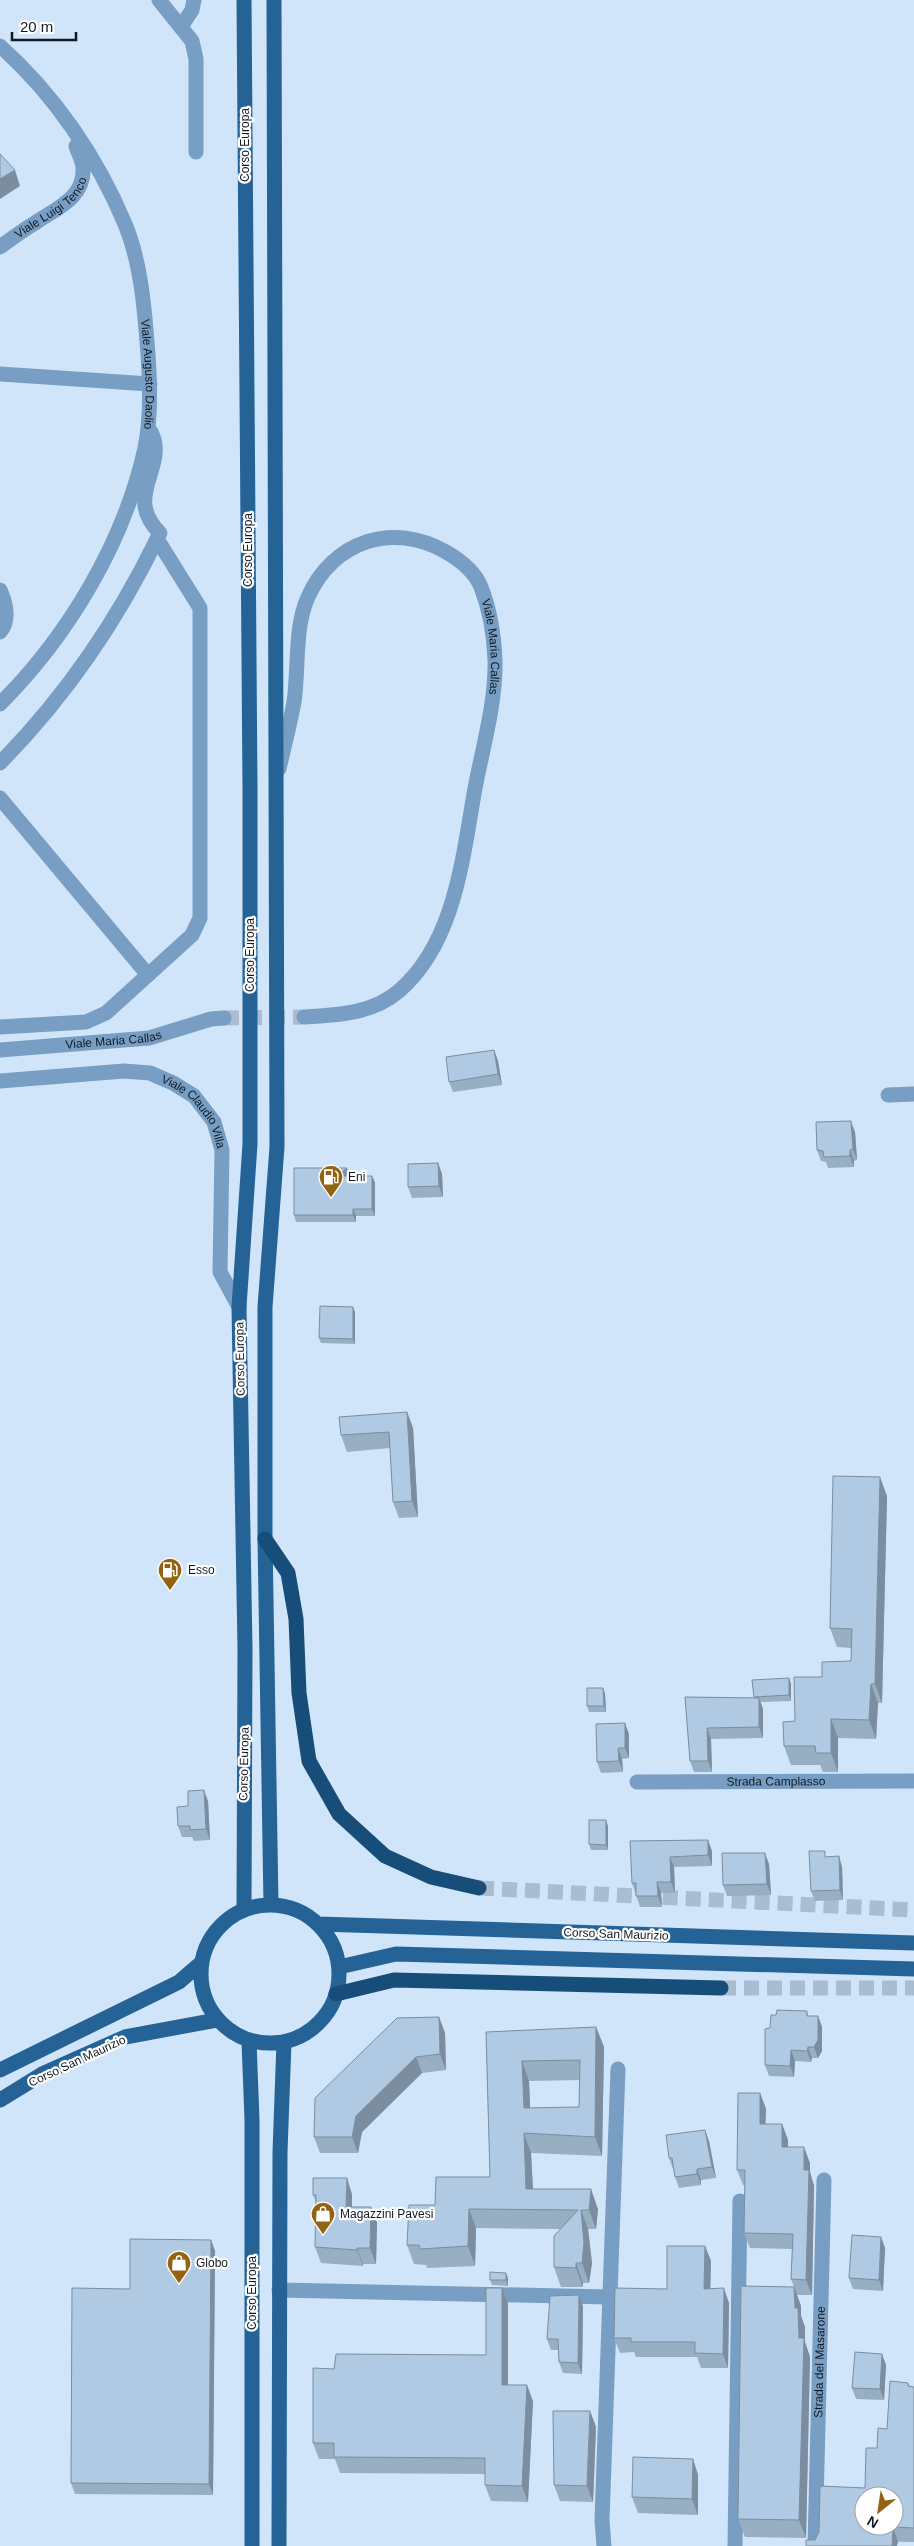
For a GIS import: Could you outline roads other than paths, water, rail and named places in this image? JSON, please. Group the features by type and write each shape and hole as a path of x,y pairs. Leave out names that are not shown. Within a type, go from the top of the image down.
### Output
{"highway":[{"path":"265,1539 288,1573 296,1619 299,1693 309,1761 339,1814 385,1856 431,1877 480,1888"},
{"path":"336,1994 394,1980 722,1988"}],"main road":[{"name":"Corso Europa","path":"244,0 250,779 250,1124 239,1307 245,1648 244,1909"},
{"name":"Corso Europa","path":"271,1904 265,1539 265,1307 277,1147 274,0"},
{"path":"271,1904 297,1910 319,1924 333,1944 339,1967 336,1994 329,2011 317,2026 301,2036 284,2042 266,2044 249,2041 232,2032 217,2020 206,2003 200,1984 201,1963 208,1940 223,1922 244,1909 271,1904"},
{"name":"Corso San Maurizio","path":"319,1924 914,1943"},
{"name":"Corso San Maurizio","path":"339,1967 396,1954 914,1969"},
{"name":"Corso San Maurizio","path":"0,2070 180,1982 201,1963"},
{"name":"Corso San Maurizio","path":"0,2100 44,2073 125,2037 217,2020"},
{"name":"Corso Europa","path":"249,2041 252,2120 252,2546"},
{"path":"279,2546 280,2152 284,2042"}],"street":[{"path":"181,27 192,10 194,0"},
{"path":"165,2 192,41 196,59 196,152"},
{"name":"Viale Augusto Daolio","path":"0,46 74,128 104,182 128,232 137,264 145,310 150,384 145,445 135,486 102,562 52,646 0,704"},
{"name":"Viale Luigi Tenco","path":"0,247 37,221 64,207 76,192 82,179 83,167 76,147 74,128"},
{"path":"0,374 150,384"},
{"path":"147,424 155,438 155,454 144,505 149,522 160,533"},
{"name":"Viale Maria Callas","path":"277,781 294,702 301,626 307,599 318,578 346,551 366,540 412,538 437,546 462,561 480,585 491,619 495,661 488,722 454,898 441,931 424,964 399,991 372,1008 344,1015 304,1017"},
{"path":"0,764 32,731 70,684 103,636 157,539 200,608 200,918 192,935 106,1013 86,1022 0,1027"},
{"path":"0,590 6,608 4,628 0,632"},
{"path":"0,798 148,975"},
{"name":"Viale Maria Callas","path":"0,1050 149,1038 211,1019 224,1018"},
{"name":"Viale Claudio Villa","path":"0,1081 124,1071 150,1073 173,1083 194,1096 214,1122 222,1150 220,1272 239,1307"},
{"path":"888,1095 914,1094"},
{"name":"Strada Camplasso","path":"637,1782 914,1781"},
{"path":"604,2546 602,2520 608,2297 618,2069"},
{"name":"Strada del Masarone","path":"815,2546 824,2180"},
{"path":"735,2546 740,2201"},
{"path":"279,2290 608,2297"}],"tunnel":[{"path":"224,1018 304,1017"},
{"path":"479,1888 914,1910"},
{"path":"721,1988 914,1988"}],"place":[{"name":"Eni","path":"331,1198"},
{"name":"Esso","path":"170,1591"},
{"name":"Magazzini Pavesi","path":"323,2235"},
{"name":"Globo","path":"179,2284"}]}
